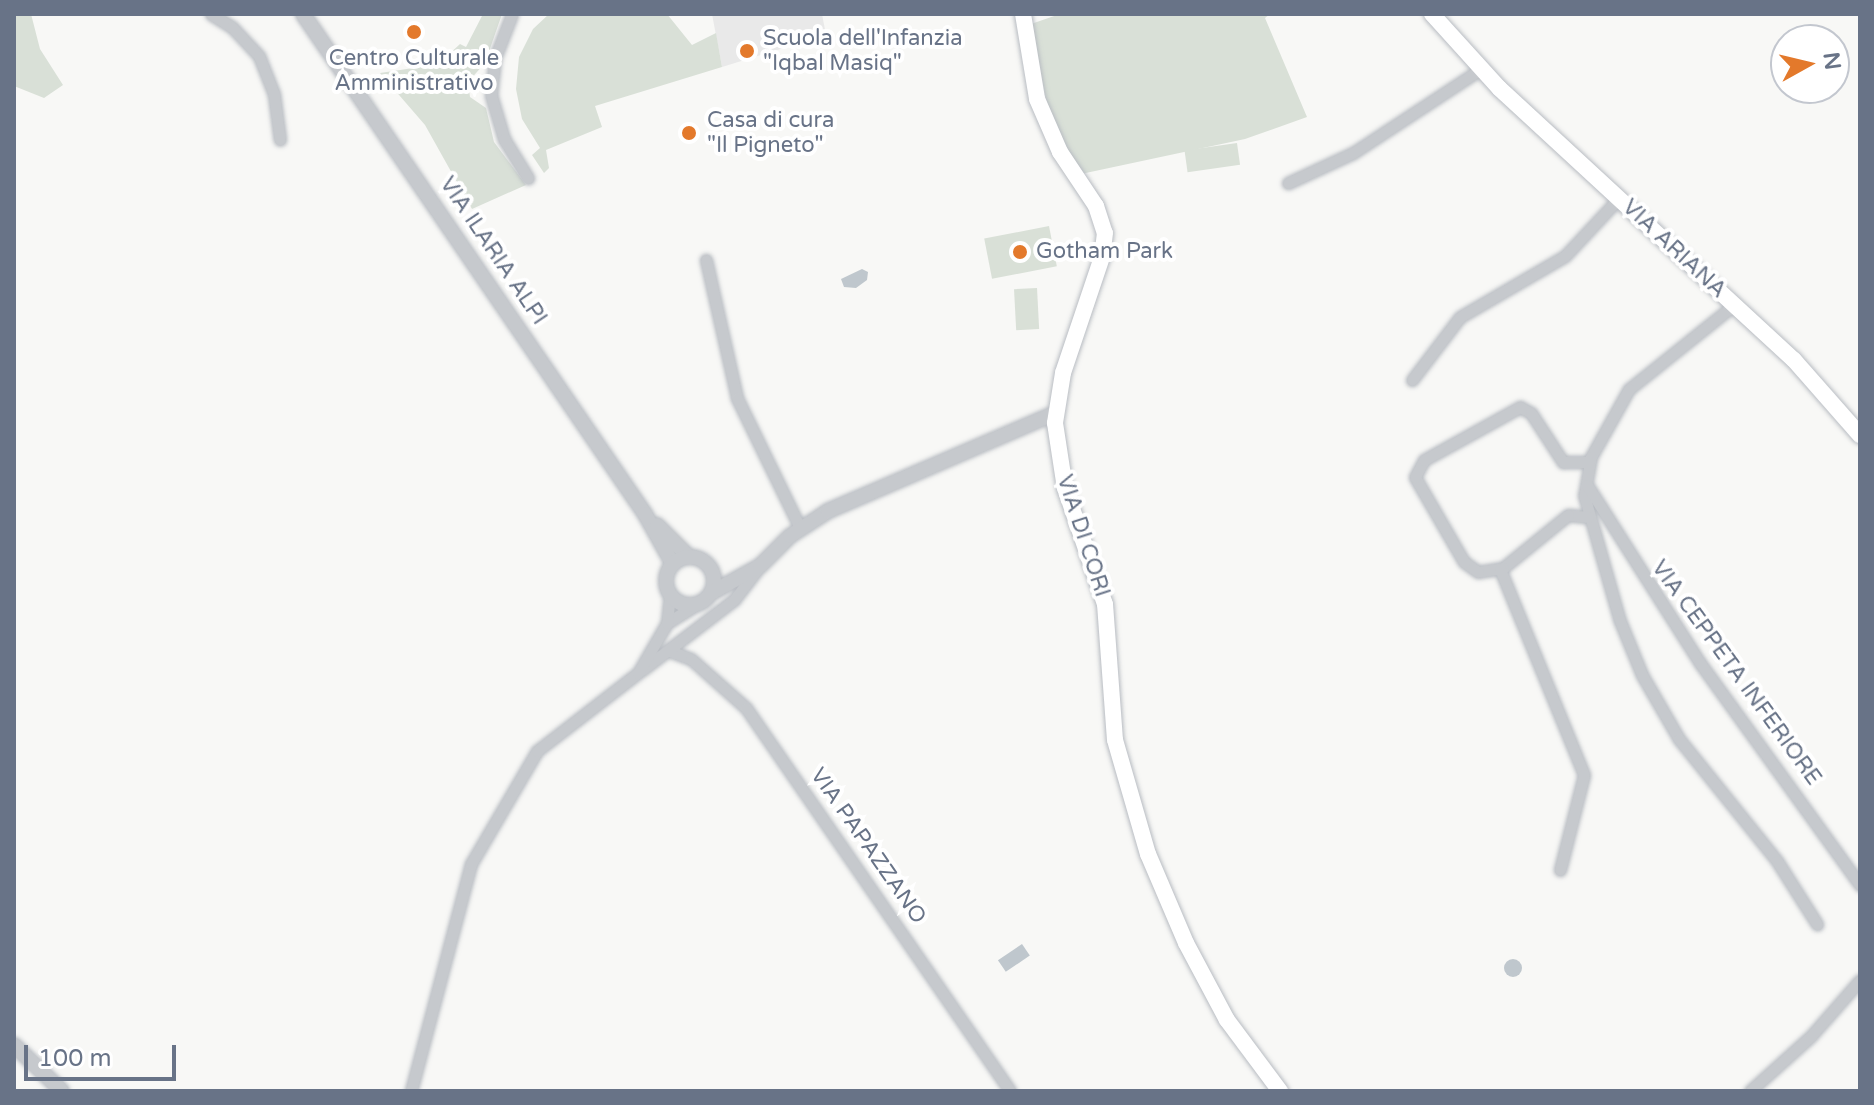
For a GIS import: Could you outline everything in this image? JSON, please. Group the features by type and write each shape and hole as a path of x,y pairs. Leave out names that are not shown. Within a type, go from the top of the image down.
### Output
{"main road":[{"name":"VIA DI CORI","path":"1023,14 1037,99 1063,158 1096,206 1105,233 1056,413 1064,484 1105,604 1113,732 1148,854 1214,999 1280,1091"},
{"name":"VIA ARIANA","path":"1432,14 1481,69 1811,377 1860,435"}],"street":[{"path":"211,14 237,31 259,56 274,94 280,140"},
{"name":"VIA ILARIA ALPI","path":"303,14 645,514 673,564"},
{"path":"512,14 496,53 491,99 504,139 528,178"},
{"path":"1288,183 1360,148 1481,69"},
{"path":"1412,380 1460,317 1565,256 1619,198"},
{"path":"706,260 737,398 800,528"},
{"path":"1734,305 1632,385 1589,462 1585,481 1588,517 1627,641 1665,716 1777,861 1817,924"},
{"path":"1588,517 1565,517 1500,569 1481,573 1466,565 1417,487 1419,464 1520,407 1531,413 1563,462 1589,462"},
{"path":"411,1091 457,903 481,846 544,744 737,597 760,566 800,528 840,505 1056,413"},
{"name":"VIA CEPPETA INFERIORE","path":"1585,481 1700,663 1860,885"},
{"name":"VIA ILARIA ALPI","path":"645,514 689,557"},
{"path":"638,673 667,623 670,594 666,579 673,564 689,557 740,574"},
{"path":"705,562 713,573 711,593"},
{"path":"667,623 740,574 760,566"},
{"path":"1500,569 1584,775 1560,870"},
{"path":"670,594 682,604 696,605"},
{"name":"VIA PAPAZZANO","path":"670,651 692,660 746,708 1010,1091"},
{"path":"1750,1091 1811,1036 1860,980"},
{"path":"14,1045 62,1091"}],"shaded area":[{"path":"14,14 31,14 40,49 63,85 44,98 14,86"},
{"path":"483,14 502,14 485,63 468,82 470,97 486,108 494,142 526,185 472,209 425,125 380,73 420,67 445,58 460,44 466,47"},
{"path":"549,14 667,14 692,45 716,33 722,67 595,106 602,127 546,150 549,168 544,173 532,155 540,148 522,119 516,89 519,57 533,29"},
{"name":"Scuola dell'Infanzia \"Iqbal Masiq\"","path":"712,14 822,14 826,35 722,67"},
{"path":"1060,14 1270,14 1265,18 1307,117 1245,139 1081,174 1057,136 1047,104 1031,24"},
{"path":"1237,143 1240,165 1188,172 1185,150"},
{"name":"Gotham Park","path":"1049,226 1057,266 992,279 984,239"},
{"path":"862,269 868,272 867,280 856,288 844,287 841,279"},
{"name":"Gotham Park","path":"1037,288 1039,329 1016,330 1014,289"},
{"path":"1022,944 1030,956 1006,972 998,960"},
{"path":"1509,959 1517,959 1522,968 1520,975 1509,977 1504,972 1504,964"}],"place":[{"name":"Centro Culturale Amministrativo","path":"414,32"},
{"name":"Scuola dell'Infanzia \"Iqbal Masiq\"","path":"747,51"},
{"name":"Casa di cura \"Il Pigneto\"","path":"689,133"},
{"name":"Gotham Park","path":"1020,252"}]}
